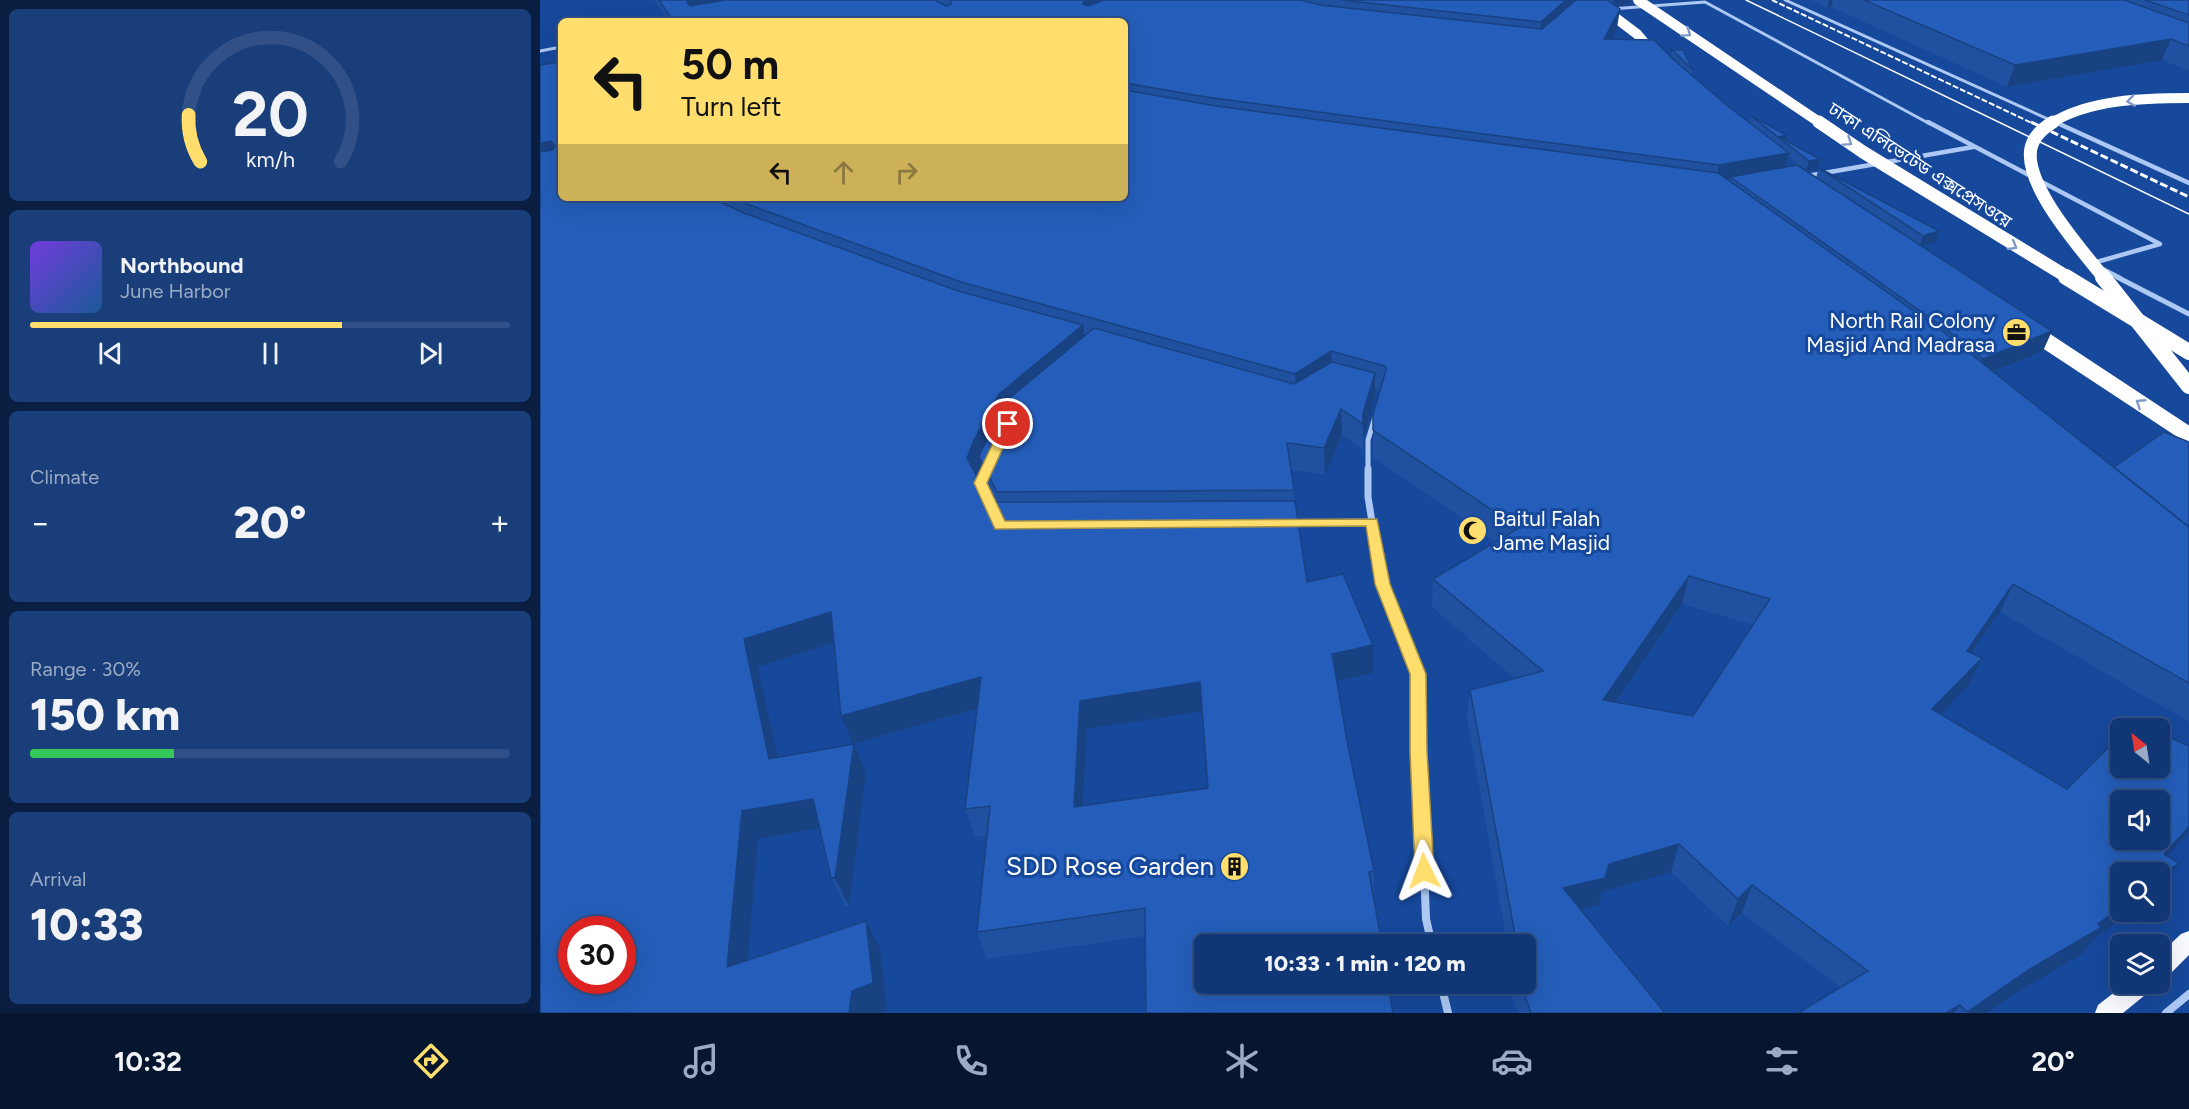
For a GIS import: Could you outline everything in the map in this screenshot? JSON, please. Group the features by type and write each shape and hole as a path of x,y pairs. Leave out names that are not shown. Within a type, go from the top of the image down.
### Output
{"highway":[{"name":"ঢাকা এলিভেটেড এক্সপ্রেসওয়ে","path":"1638,0 1863,152 2189,352"},
{"path":"1593,5 1637,34 1669,69"},
{"path":"2189,98 2138,99 2070,114 2046,126 2033,140 2031,156 2033,172 2050,204 2078,245 2189,386"},
{"path":"1795,175 1812,187"},
{"path":"2013,319 2189,435"}],"main road":[{"path":"2170,959 2189,941"},
{"path":"2106,1013 2130,994"}],"street":[{"path":"1785,0 2189,183"},
{"path":"1593,5 1705,2 1973,147 2160,244 2093,263 2189,314"},
{"path":"540,51 558,48"},
{"path":"1795,175 1973,147"},
{"path":"1378,406 1368,440 1368,497 1382,584 1418,674 1418,751 1426,919 1429,934"},
{"path":"985,494 980,483 989,464"},
{"path":"1279,523 1372,522"},
{"path":"1443,994 1448,1013"},
{"path":"2166,1013 2189,994"}],"building":[{"path":"659,0 689,0 687,2 690,6 726,0 935,0 946,6 951,4 950,0 1084,0 1083,4 1088,6 1104,0 1301,0 1320,5 1542,29 1576,0 1607,0 1620,9 1604,39 1654,40 1729,107 1789,153 1719,165 1206,97 1128,84 1128,18 671,18"},
{"path":"1342,0 1566,0 1541,22"},
{"path":"1864,0 2124,0 2189,23 2189,46 2171,39 2015,65"},
{"path":"2145,0 2189,0 2189,15"},
{"path":"1672,50 1683,50 1693,70"},
{"path":"558,62 558,201 718,201 744,213 958,291 1083,325 999,394 974,440 967,458 990,502 1295,501 1307,582 1343,574 1373,645 1332,654 1374,871 1369,872 1380,934 1194,934 1194,994 1390,994 1393,1013 1146,1013 1145,908 977,932 990,806 965,809 981,677 841,716 831,612 744,639 769,759 854,744 835,878 831,878 813,799 742,811 727,967 866,921 873,983 852,991 849,1013 540,1013 540,152 552,150 555,146 551,141 540,143 540,65","holes":["1200,682 1208,788 1074,807 1080,701"]},
{"path":"1128,91 1216,106 1718,173 1942,331 2189,527 2189,683 2013,584 1967,651 1982,658 1932,709 2067,789 2110,746 2110,778 2170,778 2170,737 2189,746 2189,827 2170,848 2170,790 2110,790 2110,850 2168,850 2164,854 2179,863 2170,870 2170,862 2110,862 2110,915 2098,924 2102,927 2030,969 1967,1012 1960,1005 1946,1013 1798,1013 1868,971 1752,885 1738,899 1679,844 1609,864 1605,878 1563,888 1665,1013 1531,1013 1524,994 1536,994 1536,934 1515,934 1470,690 1543,671 1433,579 1519,528 1373,430 1373,414 1386,370 1385,366 1331,351 1295,374 961,282 740,201 1128,201","holes":["1689,576 1770,599 1693,716 1603,700"]},
{"path":"1751,116 1786,135 1779,137 1820,159 1809,161"},
{"path":"1797,165 2052,331 1983,359 1946,329 1730,177"},
{"path":"1819,168 1939,231 1923,236"},
{"path":"1094,328 1294,384 1332,362 1375,373 1363,413 1363,424 1341,409 1324,448 1287,443 1294,490 997,492 979,456 1006,401"},
{"path":"2164,432 2189,442 2189,527 2114,467"}],"tram line":[{"path":"1746,0 2189,214"}],"railway":[{"path":"1772,0 2034,124"},
{"path":"2031,122 2189,197"}],"place":[{"name":"North Rail Colony Masjid And Madrasa","path":"2016,333"},
{"name":"Baitul Falah Jame Masjid","path":"1472,531"},
{"name":"SDD Rose Garden","path":"1235,866"}],"route":[{"path":"1008,424 980,483 1000,525 1372,522 1382,584 1418,674 1418,751 1424,871"}]}
